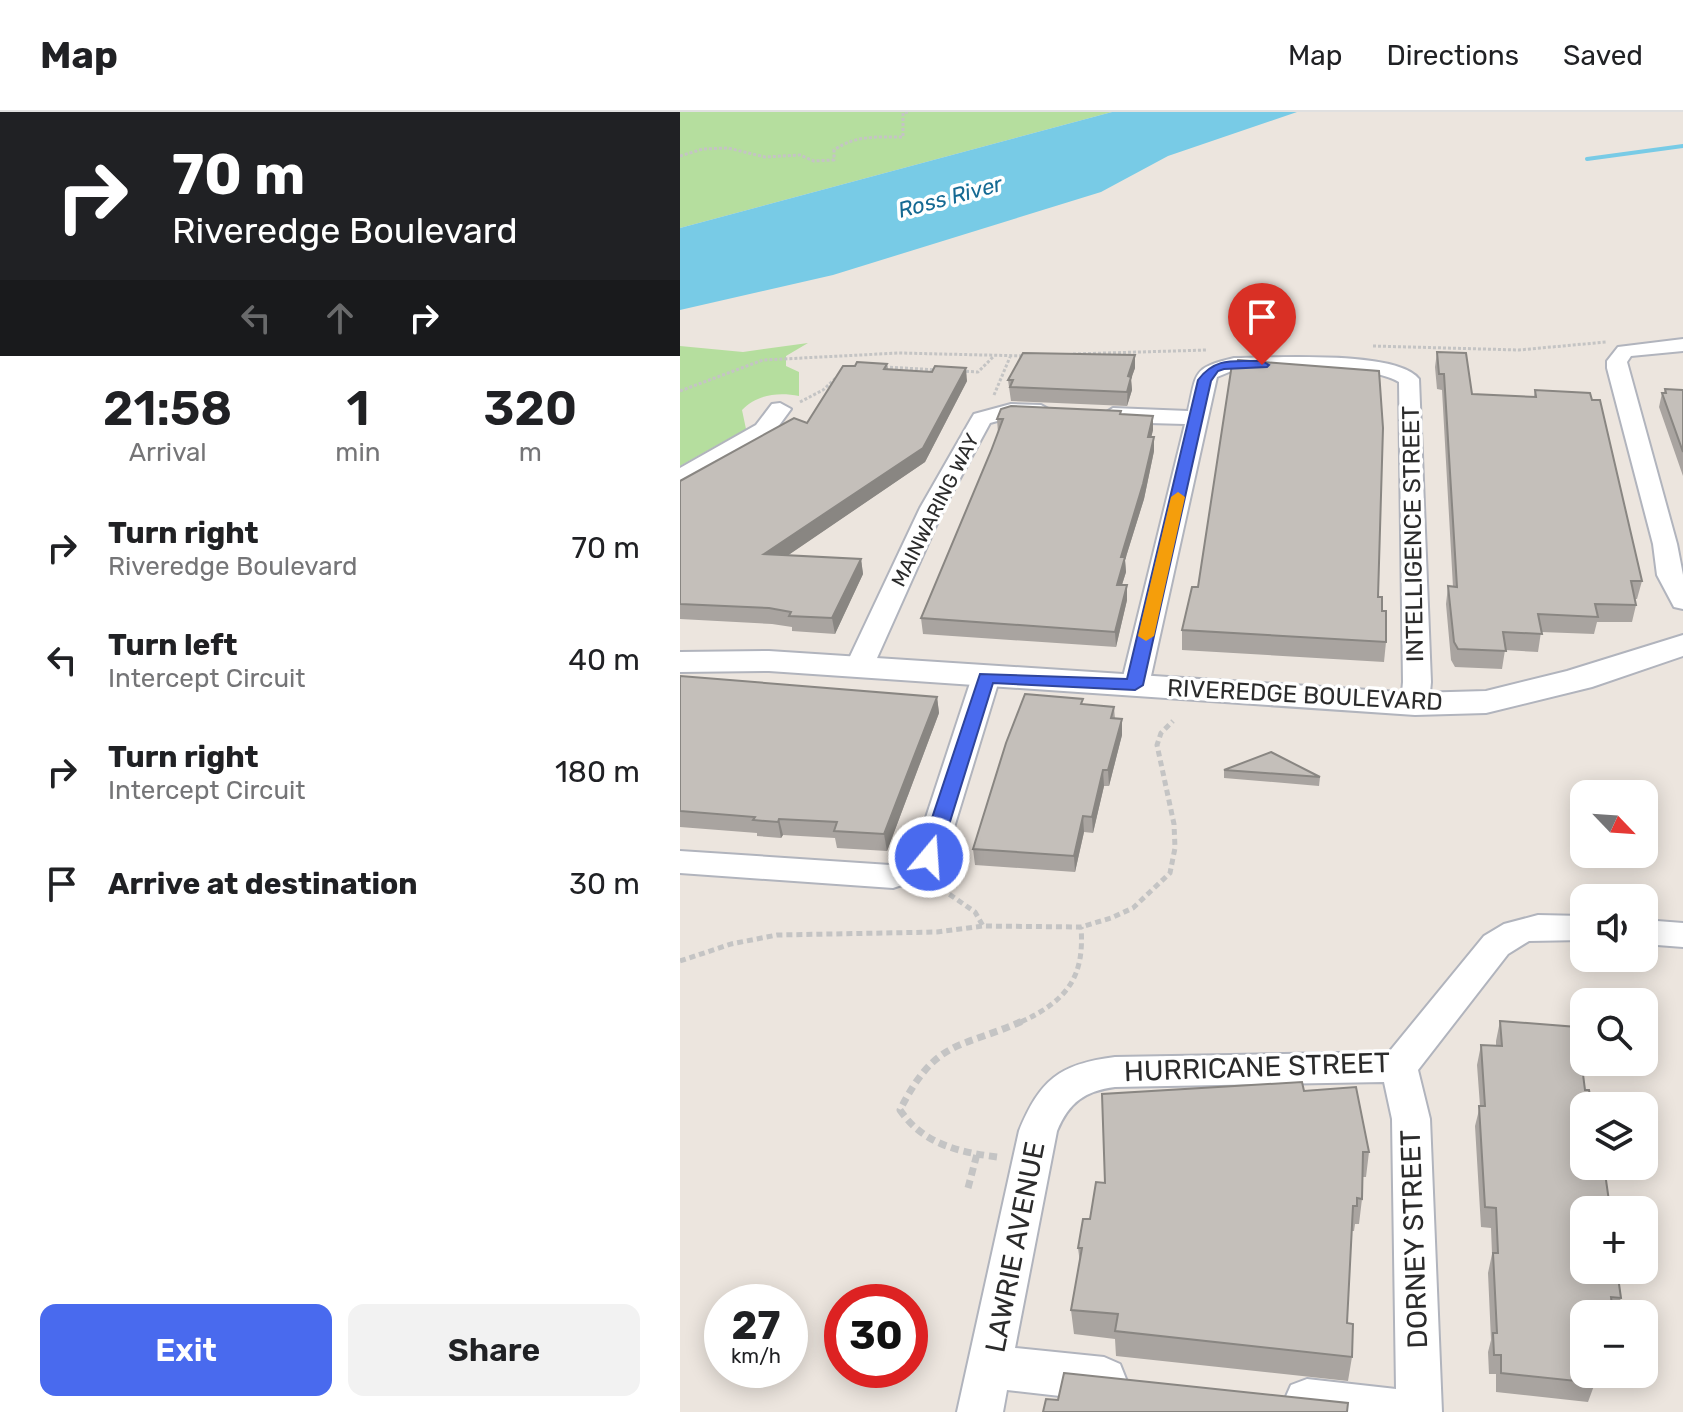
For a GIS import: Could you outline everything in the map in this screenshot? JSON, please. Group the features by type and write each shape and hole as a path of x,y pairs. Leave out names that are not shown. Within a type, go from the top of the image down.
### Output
{"street":[{"path":"1683,345 1625,351 1617,361 1674,544 1670,575 1683,601"},
{"name":"INTELLIGENCE STREET","path":"1196,418 1207,375 1223,366 1374,366 1399,370 1409,379 1417,682 1415,704"},
{"path":"680,477 764,430 780,409"},
{"name":"MAINWARING WAY","path":"859,667 932,508 982,419 1011,410 1196,418"},
{"path":"1135,685 1196,418"},
{"name":"RIVEREDGE BOULEVARD","path":"680,662 769,661 1415,704 1486,702 1579,679 1683,645"},
{"path":"680,862 893,877 913,869 929,857 986,677"},
{"name":"HURRICANE STREET","path":"1063,1088 1077,1079 1115,1072 1399,1067 1496,945 1510,933 1529,926 1570,927"},
{"path":"1658,933 1683,935"},
{"name":"DORNEY STREET","path":"1399,1067 1411,1119 1419,1412"},
{"name":"LAWRIE AVENUE","path":"980,1412 1038,1131 1053,1097 1063,1088"},
{"path":"991,1367 1139,1383"},
{"path":"1264,1397 1405,1412"}],"path":[{"path":"680,156 703,149 728,148 756,156 800,155 826,162 834,160 834,150 843,142 871,137 903,137 903,113 908,112"},
{"path":"881,367 978,372 994,356"},
{"path":"680,391 750,363 826,357"},
{"path":"991,414 988,408 1010,357"},
{"path":"780,409 823,390 850,369"},
{"path":"680,961 731,944 777,935 937,932 983,926 1081,927 1133,908 1170,873 1175,848 1174,824 1157,745 1161,733 1173,721"},
{"path":"913,869 975,912 983,926"},
{"path":"997,1157 946,1146 908,1124 900,1110 906,1092 919,1072 941,1052 972,1037 1017,1025 1037,1016 1061,997 1079,970 1081,927"},
{"path":"968,1188 977,1154"}],"green space":[{"path":"680,112 1112,112 680,228"},
{"path":"808,343 786,356 786,366 799,372 799,396 776,394 754,400 742,410 746,429 680,466 680,346 743,352"}],"water":[{"name":"Ross River","path":"1112,112 1297,112 1168,156 1101,192 833,275 680,310 680,228"}],"building":[{"path":"1437,352 1466,353 1472,394 1536,397 1535,390 1590,393 1592,400 1600,400 1642,581 1631,581 1636,605 1595,604 1598,617 1538,614 1542,634 1503,632 1506,651 1458,649 1454,642 1448,586 1457,587 1444,374 1439,374"},
{"path":"1023,353 1135,355 1128,376 1131,377 1127,392 1010,387 1013,380 1008,380"},
{"path":"1238,360 1379,371 1383,428 1378,597 1382,597 1382,611 1386,611 1386,642 1182,630 1192,587 1198,587 1232,364 1237,364"},
{"path":"857,362 887,364 884,369 932,372 935,366 966,368 923,448 764,554 861,559 832,618 789,616 791,612 769,608 680,604 680,481 794,418 807,423 843,366 855,366"},
{"path":"1665,389 1683,390 1683,452 1662,393 1666,393"},
{"path":"1011,406 1121,411 1120,414 1153,416 1148,437 1154,437 1121,557 1125,557 1117,585 1127,585 1115,632 921,618 991,451 1003,419 997,419 1001,409"},
{"path":"680,676 937,697 884,834 834,831 837,822 779,819 778,822 753,820 755,817 680,811"},
{"path":"1025,694 1083,699 1081,704 1114,707 1111,718 1122,719 1108,770 1103,770 1092,817 1083,816 1074,856 973,849 1006,743"},
{"path":"1271,752 1320,777 1224,770"},
{"path":"1500,1021 1570,1026 1570,1076 1583,1076 1585,1090 1589,1090 1570,1092 1570,1180 1606,1180 1608,1196 1570,1196 1570,1284 1619,1284 1621,1298 1570,1300 1570,1380 1501,1373 1501,1355 1494,1355 1493,1333 1497,1333 1493,1253 1498,1253 1496,1208 1485,1207 1479,1106 1485,1106 1481,1045 1502,1046"},
{"path":"1302,1082 1304,1091 1356,1087 1369,1152 1363,1152 1362,1199 1357,1198 1357,1206 1353,1206 1347,1323 1353,1324 1352,1357 1115,1331 1118,1314 1071,1310 1082,1248 1078,1248 1083,1219 1090,1219 1096,1182 1105,1183 1102,1094"},
{"path":"1064,1373 1348,1403 1347,1412 1043,1412 1046,1399 1058,1400"}],"waterway":[{"path":"1587,159 1683,146"}],"slow traffic":[{"path":"1146,636 1178,497"}],"route":[{"path":"929,857 986,677 1135,685 1205,380 1213,369 1223,366 1262,365"}]}
